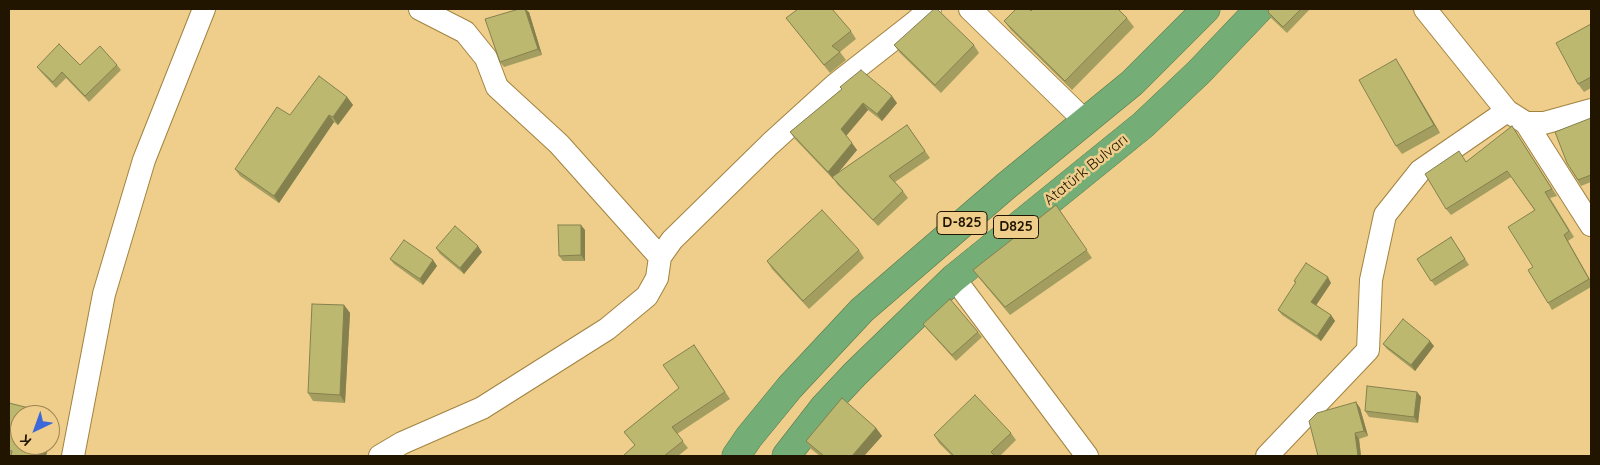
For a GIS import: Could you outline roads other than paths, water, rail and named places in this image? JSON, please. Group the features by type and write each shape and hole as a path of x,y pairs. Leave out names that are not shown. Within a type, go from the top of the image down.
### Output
{"highway":[{"name":"D-825","path":"736,456 790,387 862,310 1132,83 1206,9"},
{"name":"Atatürk Bulvarı","path":"786,456 824,407 855,374 954,278 1142,125 1198,72 1259,9"}],"street":[{"path":"73,456 104,294 144,160 204,9"},
{"path":"420,9 465,32 486,58 497,87 558,144 660,257"},
{"path":"380,456 402,443 482,408 607,329 647,296 657,278 660,257 672,240 770,144 835,85 930,9"},
{"path":"970,9 1085,121"},
{"path":"1425,9 1507,111 1526,124 1591,225"},
{"path":"1526,124 1544,123 1591,110"},
{"path":"1267,456 1368,350 1371,280 1385,215 1420,171 1507,111"},
{"path":"954,278 1087,456"}]}
